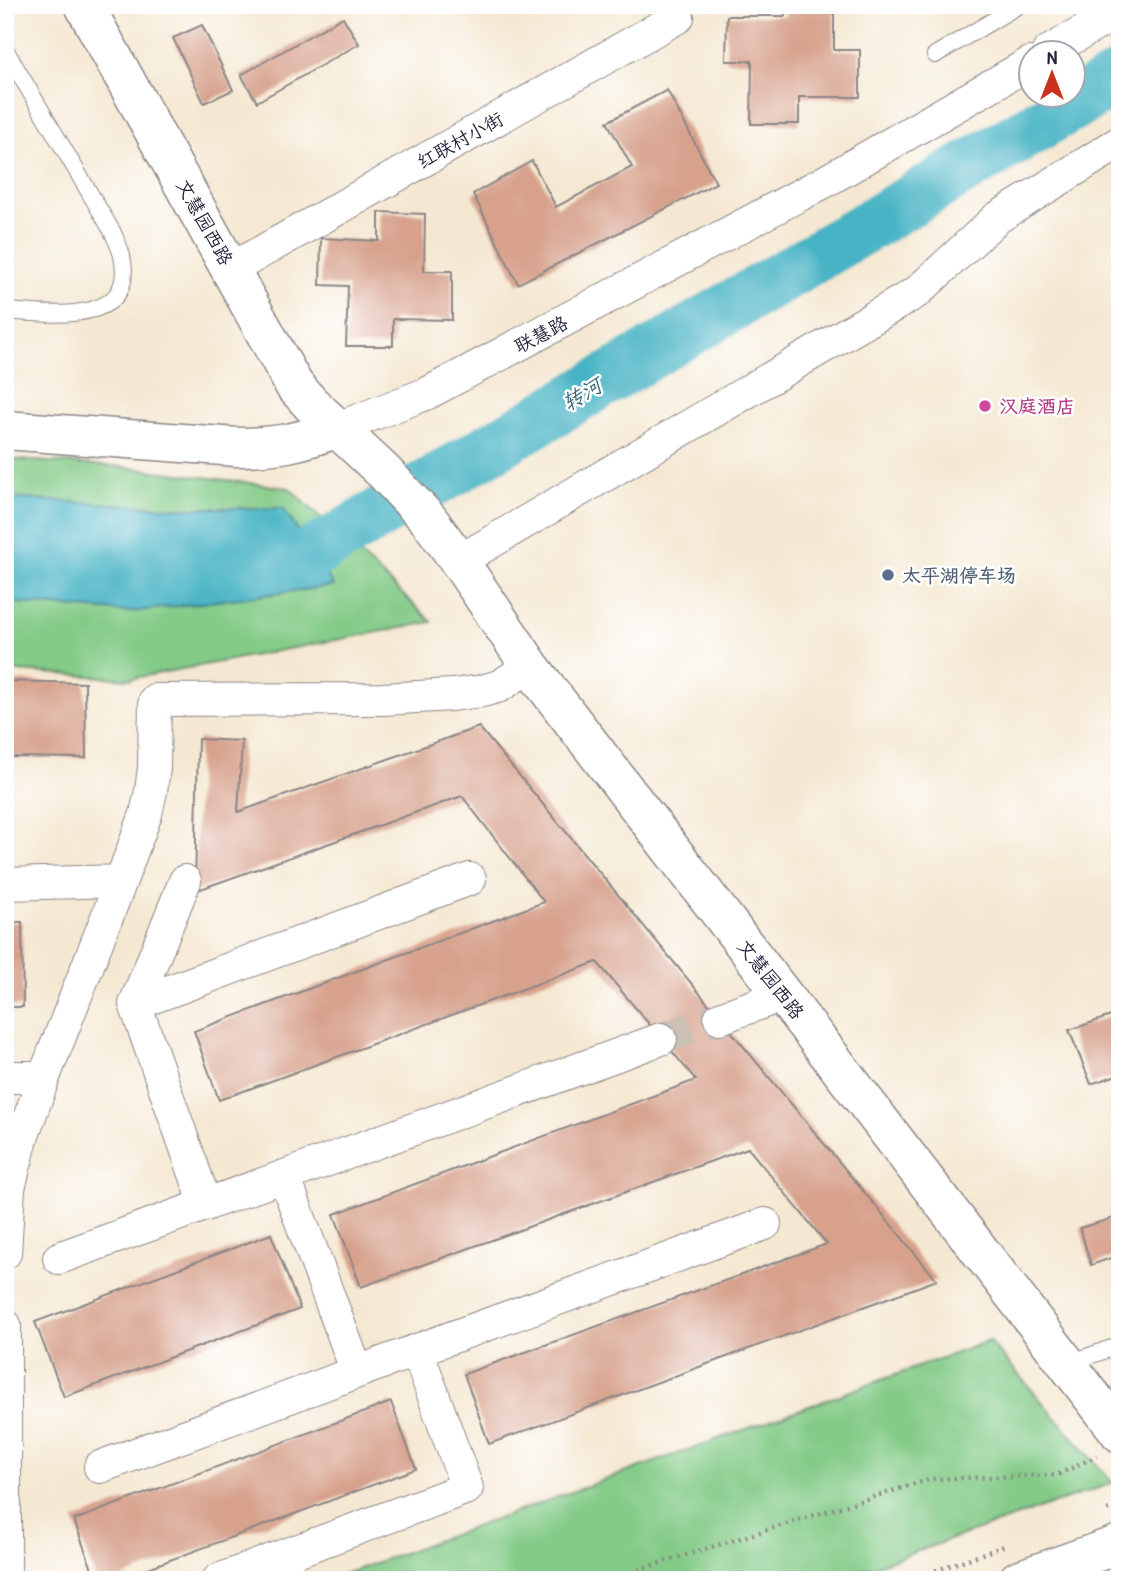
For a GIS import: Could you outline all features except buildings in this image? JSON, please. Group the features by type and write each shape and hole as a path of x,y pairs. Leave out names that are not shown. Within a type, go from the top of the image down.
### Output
{"street":[{"name":"文慧园西路","path":"84,5 294,385 384,472 429,520 530,666 1067,1364 1114,1442"},
{"name":"红联村小街","path":"231,269 678,17 671,5"},
{"path":"1073,38 1120,11"},
{"name":"联慧路","path":"5,430 257,447 295,443 338,428 428,393 826,181 1016,72"},
{"path":"459,561 917,292 996,218 1120,142"},
{"path":"5,1253 10,1181 22,1138 143,823 151,791 154,762 155,700 383,699 452,695 500,687 530,666"},
{"path":"135,1004 470,878"},
{"path":"5,884 121,881"},
{"path":"185,881 135,1004 206,1205"},
{"path":"720,1018 783,995"},
{"path":"59,1258 661,1039"},
{"path":"5,1077 44,1077"},
{"path":"284,1176 357,1372"},
{"path":"100,1468 765,1224"},
{"path":"5,1325 5,1580"},
{"path":"218,1580 467,1488 417,1350"},
{"path":"1018,1580 1120,1544"}],"lane":[{"path":"935,55 1018,5"},
{"path":"5,49 112,231 121,252 124,274 116,296 96,308 57,314 5,311"},
{"path":"1067,1364 1120,1345"}],"path":[{"path":"606,1580 931,1479 1057,1475 1114,1442"}],"green space":[{"path":"5,459 124,467 289,488 432,622 129,679 5,670"},
{"path":"989,1341 1113,1483 834,1580 328,1580"}],"water":[{"path":"5,498 180,508 283,508 334,586 130,612 5,602"}],"waterway":[{"name":"转河","path":"245,571 301,560 1120,77"}],"tunnel":[{"path":"661,1039 720,1018"}],"place":[{"name":"汉庭酒店","path":"985,406"},
{"name":"太平湖停车场","path":"888,575"}]}
